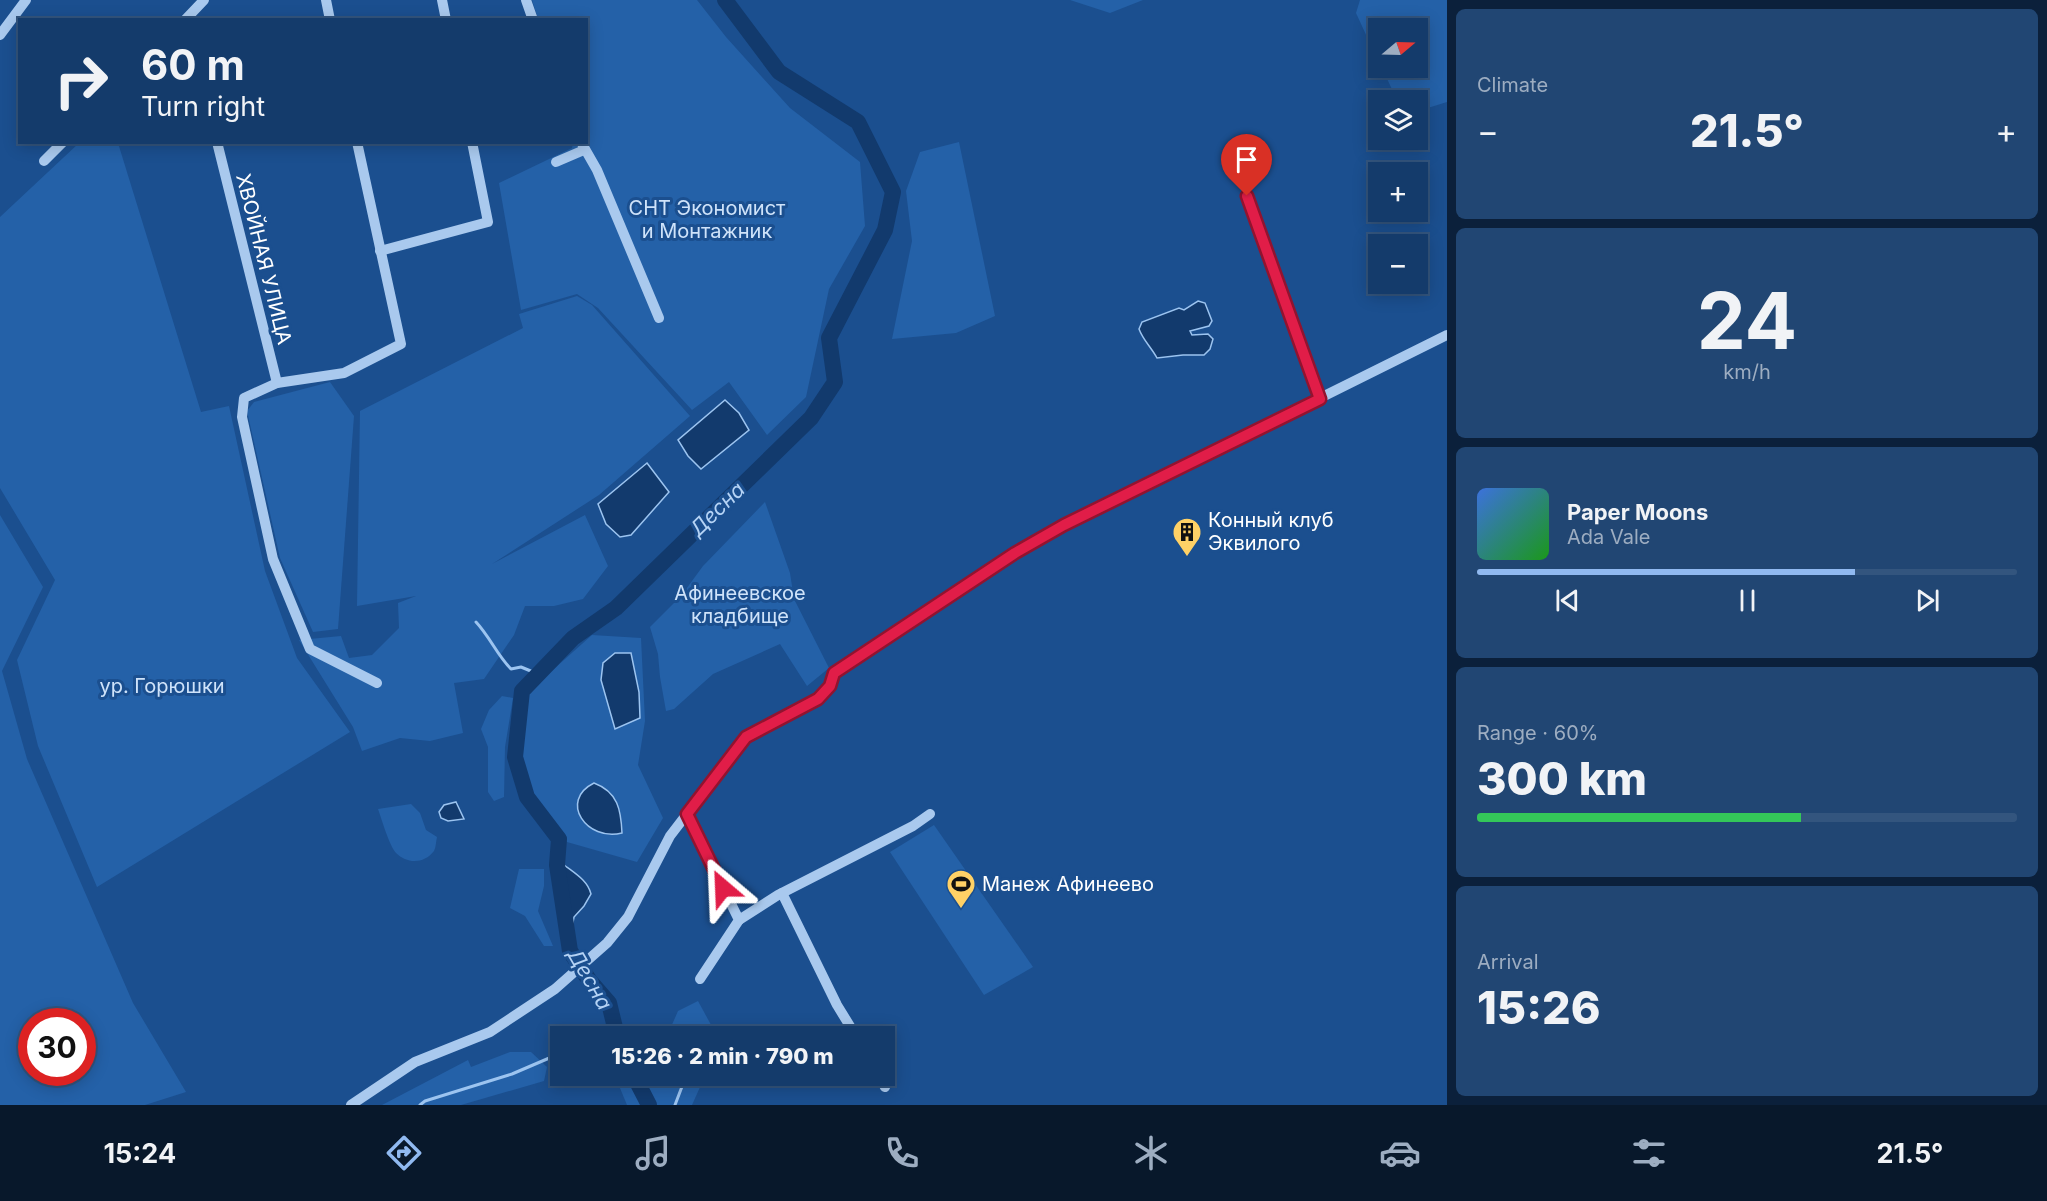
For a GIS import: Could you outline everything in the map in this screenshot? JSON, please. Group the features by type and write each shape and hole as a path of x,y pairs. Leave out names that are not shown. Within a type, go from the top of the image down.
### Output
{"street":[{"path":"0,34 26,0"},
{"path":"187,18 204,0"},
{"path":"326,0 330,18"},
{"path":"442,0 446,18"},
{"path":"526,0 532,18"},
{"path":"44,161 61,144"},
{"name":"ХВОЙНАЯ УЛИЦА","path":"217,144 277,383"},
{"path":"357,144 400,344 344,373 277,383 244,398 242,417 273,559 310,649 377,683"},
{"path":"380,251 488,222 472,144"},
{"path":"556,162 583,146 597,170 659,318"},
{"path":"1247,196 1320,399"},
{"path":"351,1105 415,1062 490,1032 555,989 606,943 628,917 670,836 746,737 818,699 830,686 834,673 1015,553 1064,525 1447,335"},
{"path":"687,814 739,920"},
{"path":"700,979 739,920 782,893 913,826 930,814"},
{"path":"782,893 837,1005 850,1026"}],"green space":[{"name":"СНТ Экономист и Монтажник","path":"532,0 697,0 726,37 790,108 860,162 865,226 829,289 806,397 767,435 729,382 692,410 598,308 577,294 521,310 499,183 572,148 573,144 588,144 588,18 538,18"},
{"path":"1070,0 1143,0 1110,13"},
{"path":"1360,0 1447,0 1447,102 1428,108 1428,90 1392,90 1387,78 1428,78 1428,18 1368,18 1368,39 1356,13"},
{"path":"959,142 995,316 956,333 892,339 912,241 906,191 920,152"},
{"name":"ур. Горюшки","path":"78,144 118,144 201,412 229,406 265,571 297,658 350,732 97,887 38,746 17,660 55,580 0,488 0,217"},
{"path":"577,296 592,305 690,416 599,495 492,564 585,515 608,566 583,599 554,606 525,606 514,635 484,679 454,683 463,733 430,741 400,738 362,751 353,727 299,640 341,636 349,658 372,655 399,628 398,603 416,596 357,606 360,411 523,328 519,314"},
{"path":"330,382 354,416 338,629 313,632 280,558 247,411 254,402"},
{"name":"Афинеевское кладбище","path":"765,502 790,573 794,599 829,668 807,686 780,644 713,674 674,709 666,711 658,654 650,627 681,596 703,566"},
{"path":"0,515 43,587 2,671 27,759 133,1003 186,1092 145,1105 0,1105"},
{"path":"592,635 641,638 645,721 638,765 663,818 637,862 567,842 530,793 520,755 527,693"},
{"path":"502,696 513,698 505,747 504,797 494,801 488,792 488,747 481,729 489,710"},
{"path":"411,804 420,813 426,830 437,837 434,851 425,858 415,861 400,857 393,849 378,809"},
{"name":"Манеж Афинеево","path":"934,825 1033,967 984,995 890,852"},
{"path":"519,869 544,869 544,886 538,911 553,946 544,946 525,916 510,908"},
{"path":"698,1001 712,1026 671,1026 678,1011"},
{"path":"510,1052 531,1052 547,1067 544,1081 461,1105 382,1105 468,1060 471,1067"},
{"path":"619,1086 701,1086 692,1105 627,1105"}],"shaded area":[{"path":"1198,301 1205,303 1212,321 1209,326 1190,331 1192,335 1208,334 1213,339 1210,349 1204,355 1157,358 1139,329 1142,322 1179,308 1184,310"},
{"path":"725,400 739,413 749,430 701,469 688,456 678,440"},
{"path":"647,463 669,492 631,535 620,537 606,524 598,504"},
{"path":"615,653 631,653 639,692 640,718 615,729 601,680 603,663"},
{"path":"594,783 608,791 617,803 622,833 598,832 581,818 578,800 583,791"},
{"path":"456,802 464,819 448,821 441,818 439,812 444,805"},
{"path":"558,860 586,883 591,894 574,917 569,943"}],"waterway":[{"name":"Десна","path":"615,1026 609,1003 589,980 570,951 557,865 559,839 527,797 515,757 522,691 573,638 616,608 811,418 835,382 829,338 885,230 893,192 858,122 779,72 725,0"},
{"path":"476,622 511,669 521,667 538,674"},
{"path":"420,1105 425,1101 512,1074 550,1058"},
{"name":"Десна","path":"639,1086 649,1105"},
{"path":"675,1105 682,1086"}],"place":[{"name":"Конный клуб Эквилого","path":"1187,558"},
{"name":"Манеж Афинеево","path":"961,910"}],"route":[{"path":"723,888 687,814 746,737 818,699 830,686 834,673 1015,553 1064,525 1320,399 1247,196"}]}
